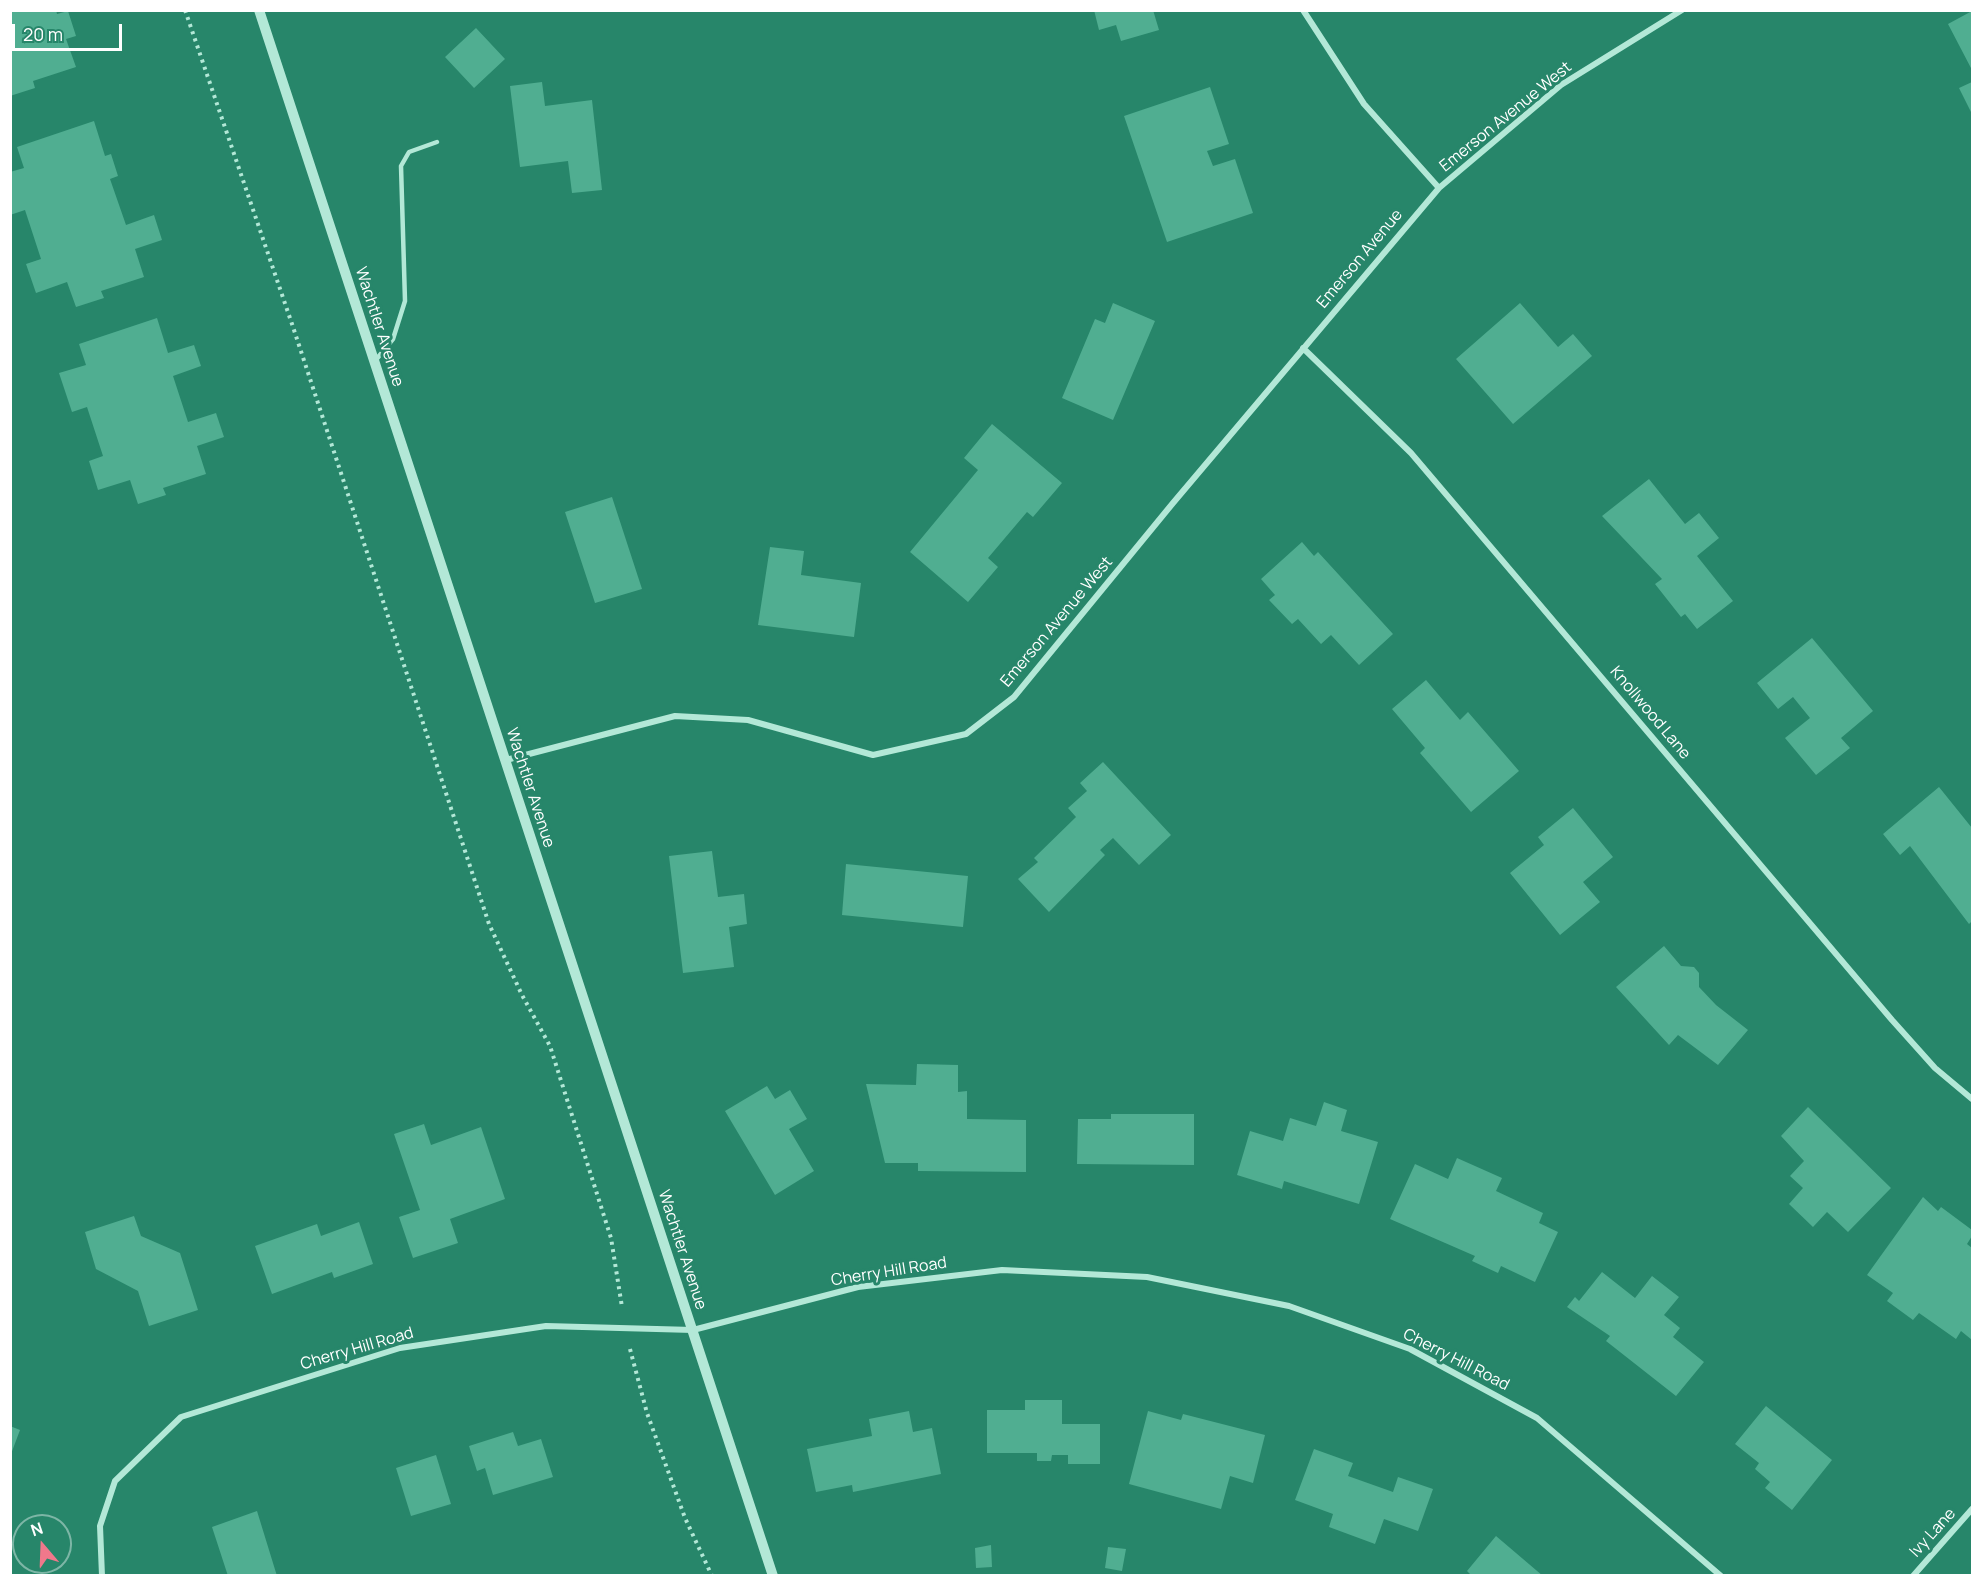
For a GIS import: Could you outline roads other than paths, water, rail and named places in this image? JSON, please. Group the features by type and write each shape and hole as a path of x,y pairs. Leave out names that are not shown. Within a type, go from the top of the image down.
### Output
{"street":[{"name":"Wachtler Avenue","path":"259,10 773,1575"},
{"path":"1303,10 1364,104 1439,188"},
{"name":"Emerson Avenue West","path":"1439,188 1561,85 1682,10"},
{"name":"Emerson Avenue","path":"1303,348 1439,188"},
{"name":"Emerson Avenue West","path":"506,760 675,716 748,720 873,755 966,734 1014,698 1303,348"},
{"name":"Knollwood Lane","path":"1303,348 1411,453 1892,1020 1935,1068 1972,1099"},
{"name":"Cherry Hill Road","path":"102,1575 100,1526 115,1481 181,1418 400,1348 546,1326 693,1330 858,1287 1002,1270 1147,1277 1289,1306 1410,1349 1537,1418 1721,1575"},
{"name":"Ivy Lane","path":"1913,1575 1972,1509"}],"lane":[{"path":"375,361 393,339 405,301 401,166 410,152 437,142"}]}
